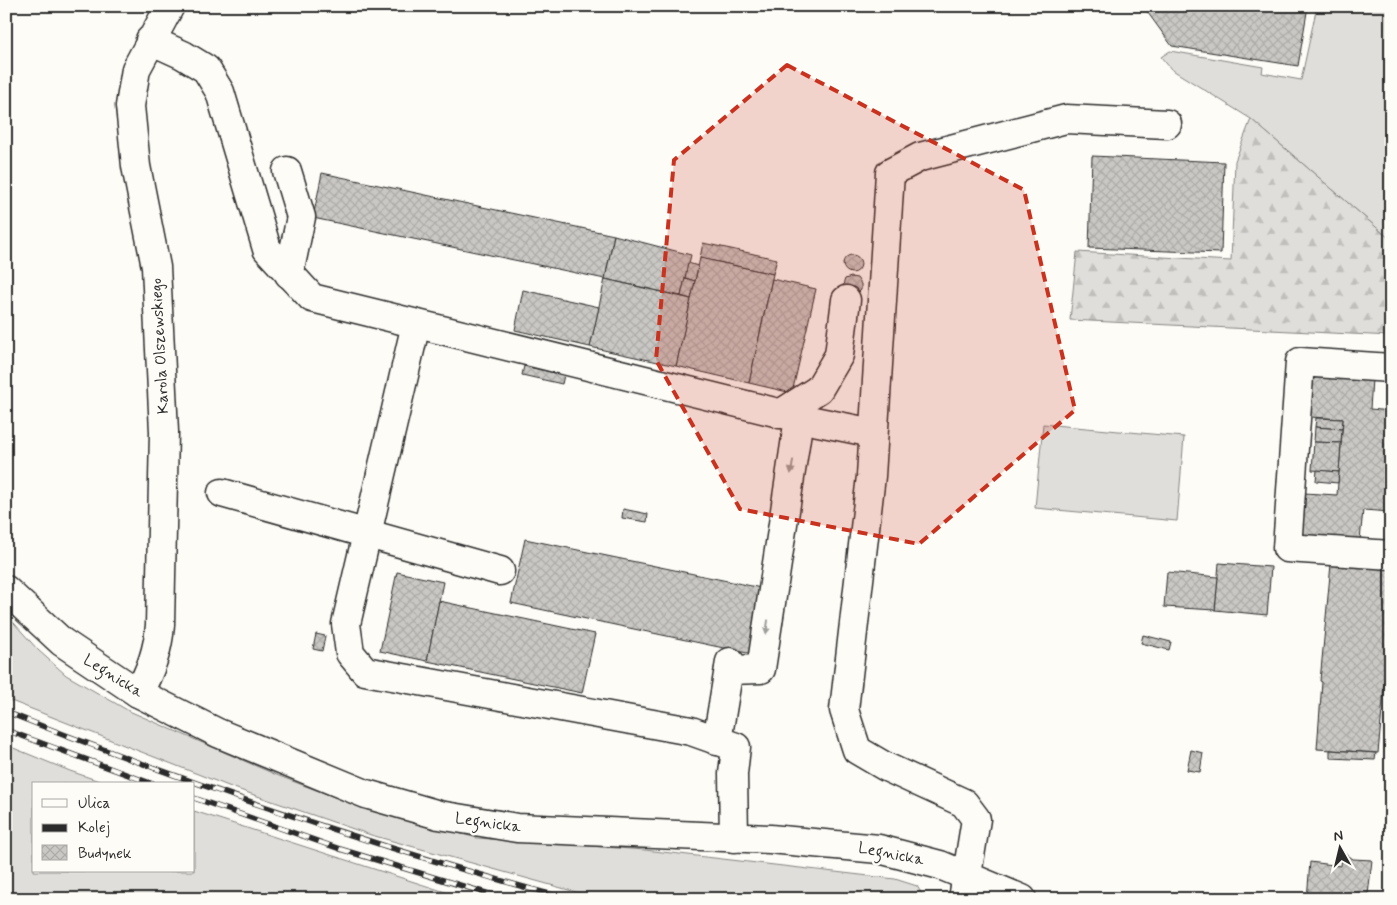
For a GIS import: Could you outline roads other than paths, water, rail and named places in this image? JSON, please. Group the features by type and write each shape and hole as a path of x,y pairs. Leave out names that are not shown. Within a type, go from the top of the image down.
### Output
{"street":[{"name":"Karola Olszewskiego","path":"138,693 152,666 158,647 164,432 156,267 136,166 130,106 136,69 170,6"},
{"path":"150,40 183,55 206,69 220,92 267,249 312,298 797,418 874,433"},
{"path":"965,887 976,819 964,803 886,767 857,750 844,710 871,476 890,173 920,157 1066,119 1167,124"},
{"path":"287,171 301,217 289,274"},
{"path":"717,740 729,666 761,669 797,418 819,389 839,355 846,300"},
{"path":"416,324 346,624 350,653 365,671 691,731 736,748 733,774 734,838"},
{"path":"1391,368 1300,362 1287,548 1391,555"},
{"path":"222,493 500,571"},
{"name":"Legnicka","path":"6,590 62,642 110,677 138,693 177,714 304,770 366,794 439,815 516,828 734,838 880,849 911,856 965,887 1022,899"}],"railway":[{"path":"6,712 195,782"},
{"path":"6,730 148,782"},
{"path":"195,782 425,858 568,899"},
{"path":"195,798 340,849 506,899"}]}
